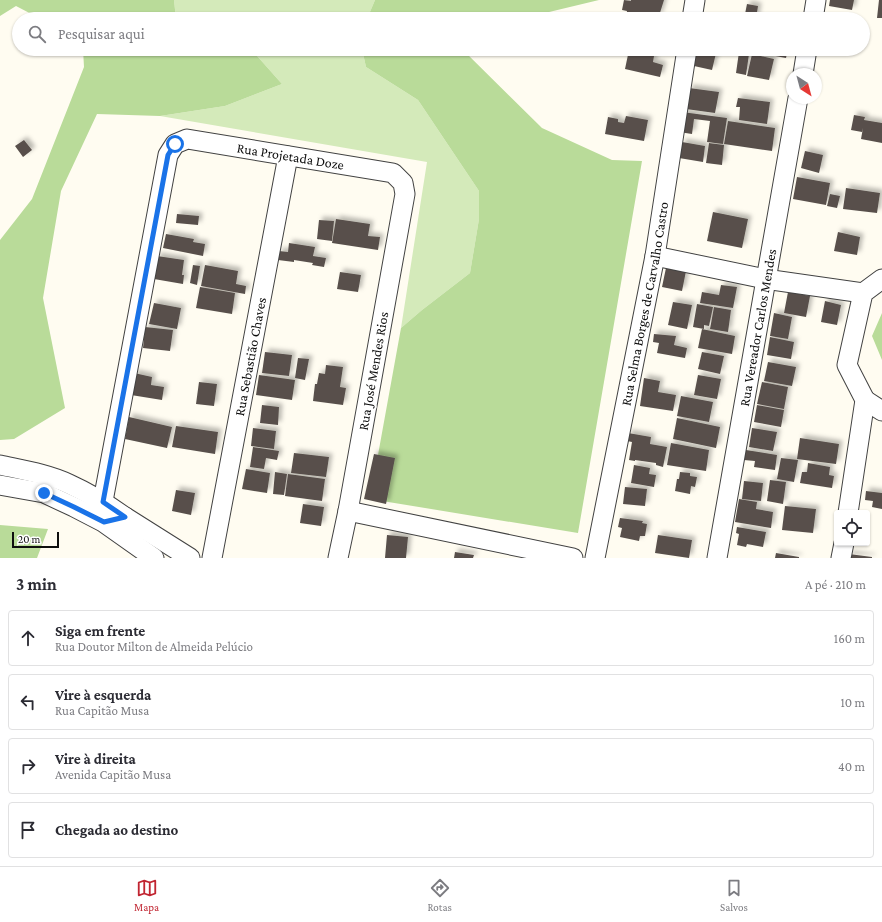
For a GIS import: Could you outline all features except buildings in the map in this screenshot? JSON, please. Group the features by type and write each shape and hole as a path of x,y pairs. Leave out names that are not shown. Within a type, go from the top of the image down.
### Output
{"street":[{"path":"693,12 695,0"},
{"path":"814,12 816,0"},
{"name":"Rua Selma Borges de Carvalho Castro","path":"595,558 655,256 686,56"},
{"path":"804,68 806,56"},
{"name":"Rua Vereador Carlos Mendes","path":"717,558 797,104"},
{"name":"Rua Projetada Doze","path":"103,502 168,155 175,144 187,139 288,156 393,174 403,183"},
{"name":"Rua Sebastião Chaves","path":"212,558 288,156"},
{"name":"Rua José Mendes Rios","path":"338,558 348,511 405,194 403,183"},
{"path":"655,256 765,279 863,293"},
{"path":"882,279 863,293 847,365 865,400 882,411"},
{"path":"848,510 865,400"},
{"path":"0,465 68,483 103,502 190,558"},
{"path":"0,486 44,493 74,507 104,522 154,558"},
{"path":"348,511 573,558"},
{"path":"104,522 125,517"},
{"path":"842,558 844,546"}],"green space":[{"path":"0,0 174,0 175,12 28,12 16,6 0,16"},
{"path":"174,0 375,0 370,12 175,12"},
{"path":"375,0 599,0 549,12 370,12"},
{"path":"83,56 257,56 282,84 225,106 160,116 97,114 61,191 43,298 65,408 14,439 0,440 0,240 32,199 84,67"},
{"path":"257,56 364,56 366,67 418,100 479,191 479,219 470,273 401,328 427,162 160,116 225,106 282,84"},
{"path":"364,56 469,56 542,128 612,160 642,161 578,533 370,499 401,328 470,273 479,219 479,191 418,100 366,67"},
{"path":"882,313 882,360 872,336"},
{"path":"0,525 48,529 37,558 0,558"}],"route":[{"path":"44,493 104,522 125,517 103,502 168,155 175,144"}]}
